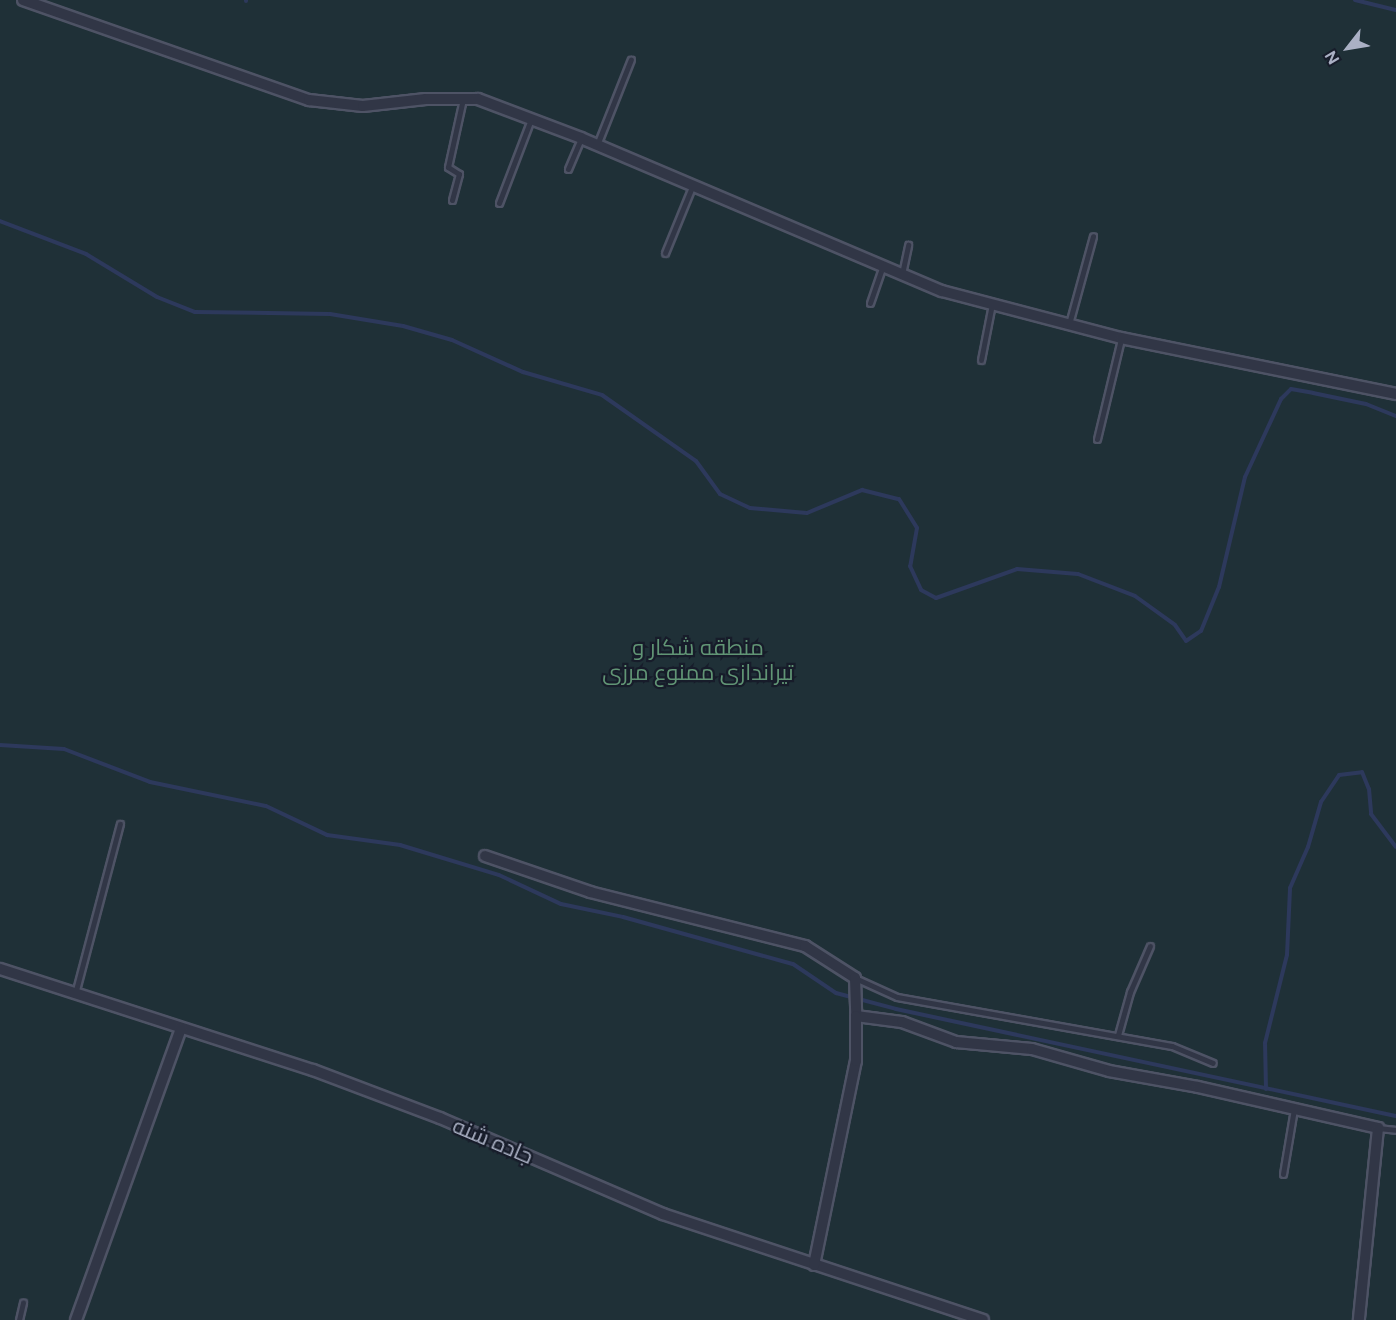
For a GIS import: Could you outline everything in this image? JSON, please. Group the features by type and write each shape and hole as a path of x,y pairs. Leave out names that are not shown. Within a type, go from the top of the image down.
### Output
{"street":[{"path":"22,0 309,100 363,106 478,99 581,138 692,187 942,291 1121,338 1396,394"},
{"path":"485,856 590,892 806,946 855,984 856,1060 814,1265"},
{"name":"جاده شنه","path":"0,969 313,1070 440,1118 663,1214 983,1320"},
{"path":"856,1012 902,1022 956,1042 1032,1049 1109,1071 1293,1108 1378,1128 1359,1320"},
{"path":"76,1320 182,1028"}],"lane":[{"path":"597,145 631,59"},
{"path":"452,200 459,174 448,167 463,99"},
{"path":"499,203 531,119"},
{"path":"568,169 581,138"},
{"path":"665,253 692,187"},
{"path":"1069,324 1093,236"},
{"path":"902,274 909,245"},
{"path":"870,303 883,266"},
{"path":"981,360 992,304"},
{"path":"1097,439 1121,338"},
{"path":"75,994 120,824"},
{"path":"1118,1035 1130,992 1150,946"},
{"path":"855,984 897,997 1172,1046 1213,1063"},
{"path":"1283,1174 1293,1108"},
{"path":"1378,1128 1396,1130"},
{"path":"19,1320 23,1302"}],"green space":[{"name":"منطقه شکار و تیراندازی ممنوع مرزی","path":"0,0 1396,0 1396,1320 0,1320"}],"waterway":[{"path":"1355,0 1396,10"},
{"path":"0,221 86,254 157,297 195,312 330,314 403,326 452,340 523,372 602,395 696,461 720,494 750,508 807,513 862,490 899,499 917,528 910,566 921,590 936,598 1017,569 1078,574 1135,596 1175,625 1186,641 1201,631 1219,587 1245,477 1281,399 1291,389 1366,404 1396,416"},
{"path":"0,745 64,749 150,782 266,806 327,835 400,845 499,875 561,904 623,917 793,964 836,993 896,1009 1396,1116"},
{"path":"1266,1089 1265,1043 1287,955 1290,888 1308,847 1321,802 1339,775 1362,772 1369,789 1371,814 1396,847"}]}
